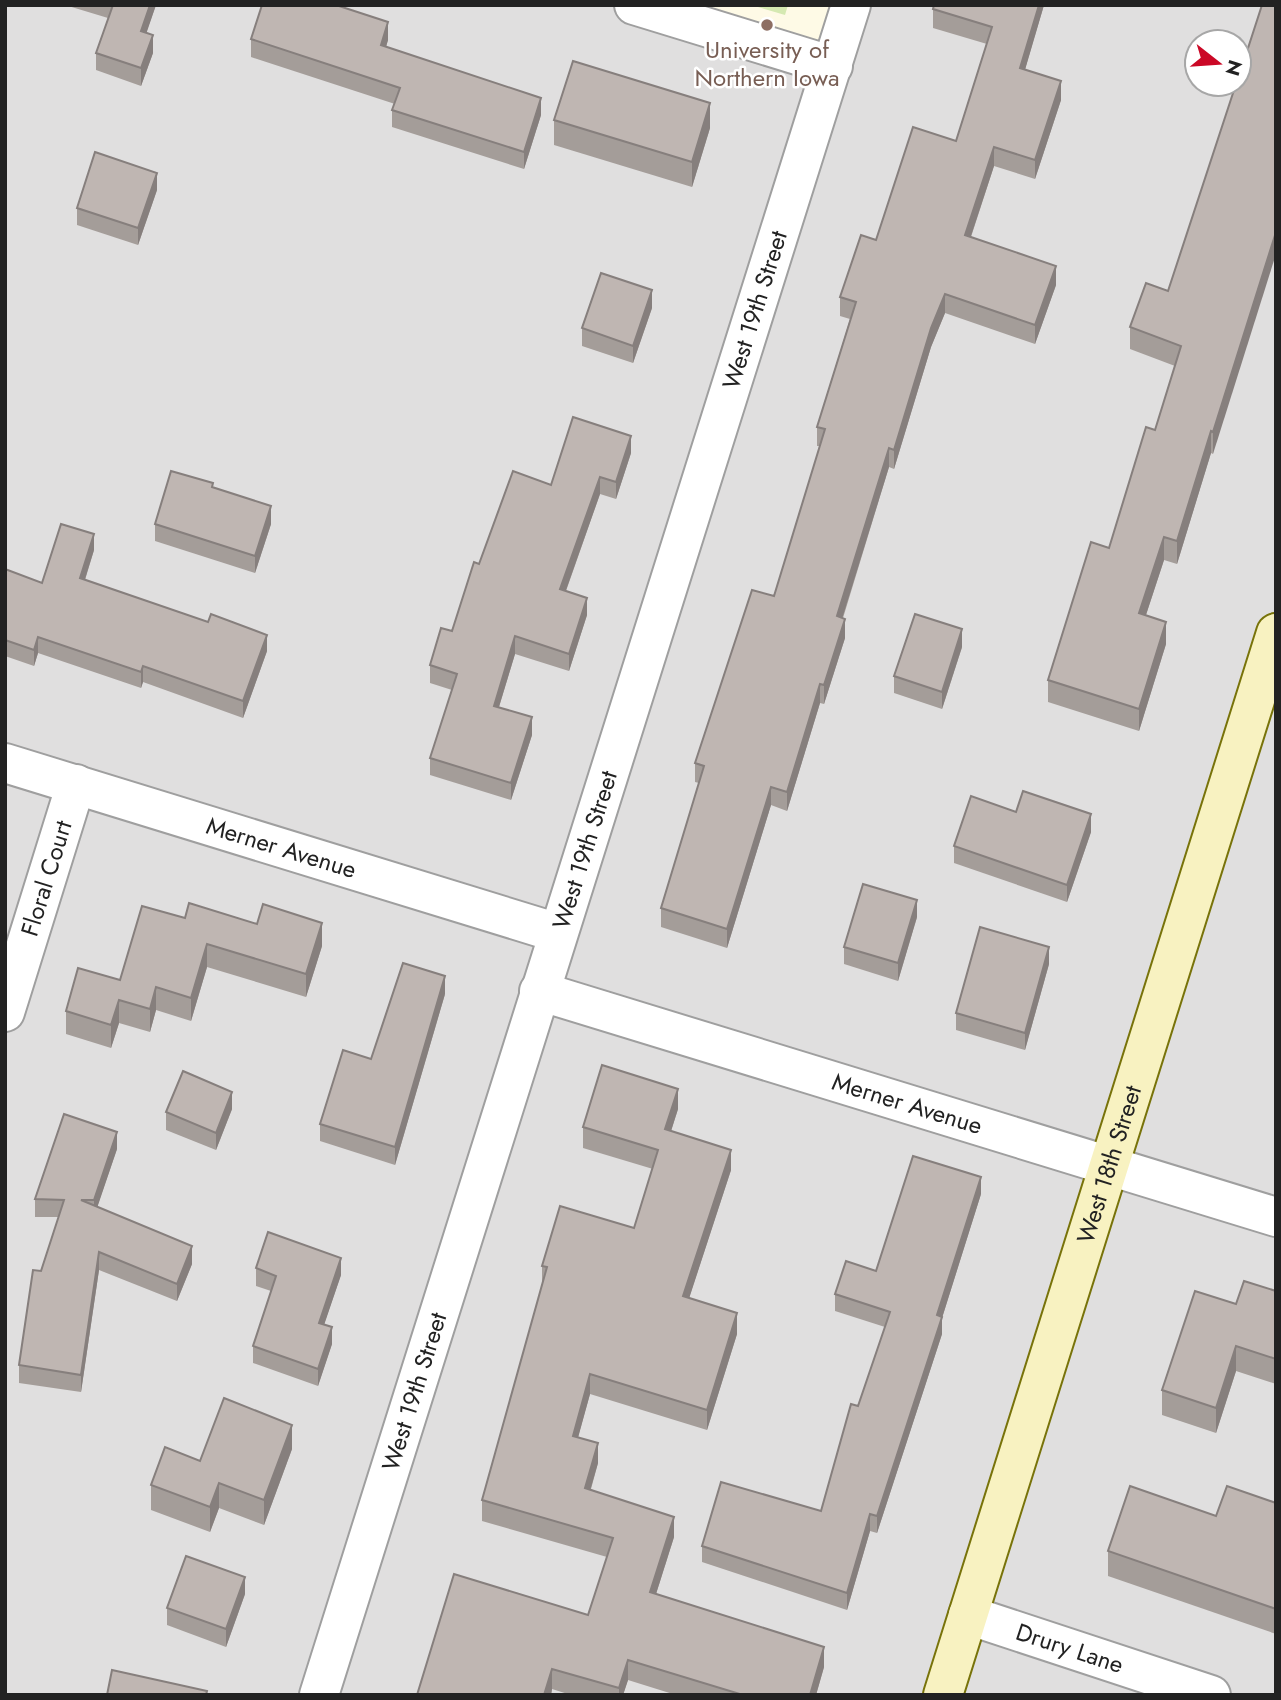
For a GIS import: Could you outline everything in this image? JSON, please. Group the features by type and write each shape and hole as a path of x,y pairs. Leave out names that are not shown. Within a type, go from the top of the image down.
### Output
{"main road":[{"name":"West 18th Street","path":"943,1695 1276,633"}],"street":[{"path":"634,5 833,66"},
{"name":"West 19th Street","path":"318,1695 851,5"},
{"name":"Merner Avenue","path":"5,763 558,933"},
{"name":"Floral Court","path":"5,1012 76,784"},
{"name":"Merner Avenue","path":"539,991 1276,1217"},
{"name":"Drury Lane","path":"968,1615 1210,1695"}],"shaded area":[{"path":"5,5 634,5 772,47 843,95 871,5 1276,5 1276,1695 5,1695"},
{"name":"University of Northern Iowa","path":"634,5 851,5 818,40 772,47"}],"green space":[{"path":"751,5 788,5 785,15"}],"building":[{"path":"113,5 150,5 141,31 153,35 141,68 96,53"},
{"path":"262,5 336,5 388,22 381,45 541,98 524,152 392,110 400,88 251,39"},
{"path":"934,5 1039,5 1020,68 1061,81 1035,160 994,147 965,235 1056,266 1035,325 945,294 931,328 894,450 889,448 837,616 845,619 824,685 820,684 787,792 771,787 727,929 661,908 704,766 695,763 752,590 774,596 825,429 817,427 856,302 840,297 861,235 876,240 913,127 956,141 992,27 933,9"},
{"path":"1262,5 1276,5 1276,232 1177,541 1164,537 1139,613 1166,622 1139,709 1048,680 1091,542 1109,548 1146,427 1155,430 1181,346 1130,327 1146,283 1168,291 1231,98 1253,98 1253,33"},
{"path":"573,61 710,103 692,162 554,120"},
{"path":"95,152 157,173 138,228 77,208"},
{"path":"601,273 652,290 633,346 582,328"},
{"path":"573,417 631,436 616,482 600,477 560,589 587,598 569,654 515,636 494,706 532,717 511,783 430,758 457,674 430,665 441,628 452,631 474,562 479,564 513,471 551,485"},
{"path":"171,471 213,483 212,487 271,506 255,556 155,524"},
{"path":"61,524 94,534 80,578 208,622 211,614 267,635 243,701 143,666 141,672 38,637 34,650 5,640 5,569 42,583"},
{"path":"915,614 962,629 942,692 894,676"},
{"path":"1023,791 1091,814 1067,885 954,846 971,796 1016,812"},
{"path":"863,884 917,900 898,963 844,947"},
{"path":"189,903 257,924 263,904 322,923 306,974 207,944 191,998 156,987 150,1009 119,1000 111,1025 66,1011 78,968 120,980 142,906 185,918"},
{"path":"980,927 1049,947 1025,1033 956,1013"},
{"path":"403,963 445,976 395,1147 320,1124 343,1050 371,1059"},
{"path":"602,1065 678,1089 665,1129 731,1150 683,1296 737,1313 707,1410 590,1374 573,1436 598,1443 585,1488 674,1517 650,1592 824,1647 810,1695 743,1695 628,1660 619,1688 552,1669 544,1695 417,1695 454,1574 588,1615 613,1538 482,1500 547,1267 542,1266 560,1206 634,1228 658,1150 583,1127"},
{"path":"183,1071 232,1092 216,1133 166,1112"},
{"path":"64,1114 117,1132 94,1200 81,1200 192,1246 177,1284 99,1252 81,1375 19,1365 33,1270 41,1271 64,1200 35,1199"},
{"path":"913,1156 981,1177 937,1315 942,1317 877,1516 870,1514 847,1593 702,1546 721,1482 821,1511 851,1404 858,1406 890,1312 835,1294 846,1261 876,1271"},
{"path":"268,1232 341,1258 319,1323 332,1327 318,1369 253,1346 276,1276 256,1268"},
{"path":"1244,1281 1276,1291 1276,1359 1236,1346 1216,1408 1162,1390 1195,1291 1236,1304"},
{"path":"224,1398 292,1425 264,1500 219,1483 210,1507 151,1485 165,1447 200,1461"},
{"path":"1130,1486 1216,1516 1227,1486 1276,1503 1276,1609 1108,1551"},
{"path":"186,1556 245,1577 226,1629 167,1608"},
{"path":"112,1670 207,1691 206,1695 107,1695"}],"place":[{"name":"University of Northern Iowa","path":"767,25"}]}
